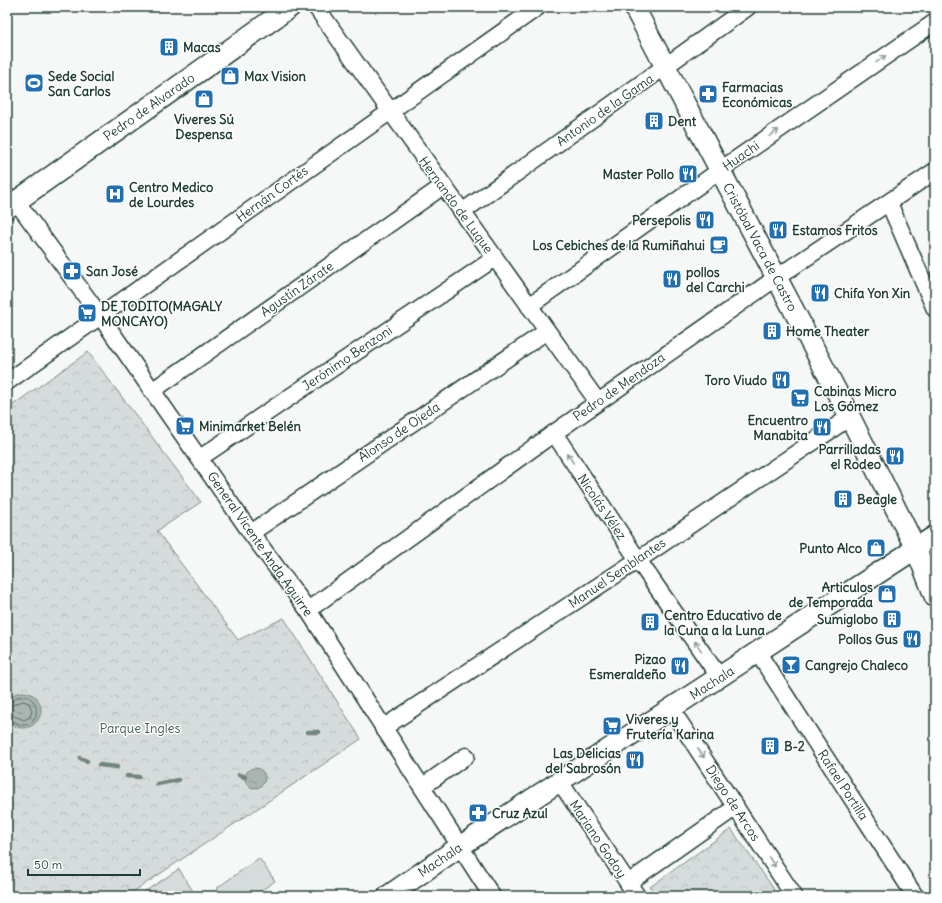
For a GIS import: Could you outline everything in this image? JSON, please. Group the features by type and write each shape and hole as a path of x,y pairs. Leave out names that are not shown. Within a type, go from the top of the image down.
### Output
{"main road":[{"name":"Pedro de Alvarado","path":"11,204 290,7"},
{"name":"Cristóbal Vaca de Castro","path":"634,7 719,171 850,417 916,548 935,597"},
{"name":"Machala","path":"388,896 459,847 720,678 935,536"}],"street":[{"name":"Hernando de Luque","path":"316,7 598,402"},
{"name":"Hernán Cortés","path":"7,382 538,7"},
{"name":"Antonio de la Gama","path":"462,212 665,68 748,7"},
{"name":"Huachi","path":"529,306 719,171 935,22"},
{"name":"Pedro de Mendoza","path":"308,610 598,402 776,278 935,171"},
{"name":"Agustín Zárate","path":"152,391 443,186"},
{"path":"888,202 935,309"},
{"name":"General Vicente Anda Aguirre","path":"11,204 101,317 251,533 308,610 459,847 492,896"},
{"name":"Jerónimo Benzoni","path":"200,458 495,258"},
{"name":"Alonso de Ojeda","path":"251,533 547,331"},
{"name":"Manuel Semblantes","path":"383,728 638,560 850,417"},
{"name":"Nicolás Vélez","path":"554,433 638,560 720,678"},
{"name":"Rafael Portilla","path":"758,653 915,896"},
{"name":"Diego de Arcos","path":"672,709 791,895"},
{"path":"422,787 466,756"},
{"name":"Mariano Godoy","path":"560,782 632,890"},
{"path":"632,890 736,807"}],"green space":[{"name":"Parque Ingles","path":"88,352 201,502 157,531 238,640 284,618 361,739 127,896 7,896 7,409"},
{"path":"731,829 774,889 764,896 656,896 650,887"},
{"path":"259,858 275,881 253,896 223,896 217,888"},
{"path":"179,869 196,896 138,896"}],"water":[{"path":"27,692 36,697 40,703 40,717 36,723 27,728 19,728 10,723 6,717 5,706 10,697 16,693"},
{"path":"255,768 262,771 265,778 262,785 255,788 248,785 245,778 248,771"}],"waterway":[{"path":"308,732 319,732"},
{"path":"80,758 87,761"},
{"path":"99,765 117,767"},
{"path":"239,775 245,777"},
{"path":"127,776 139,777"},
{"path":"157,784 178,780"}],"place":[{"name":"Macas","path":"169,47"},
{"name":"Max Vision","path":"230,76"},
{"name":"Sede Social San Carlos","path":"34,83"},
{"name":"Farmacias Económicas","path":"708,94"},
{"name":"Viveres Sú Despensa","path":"204,99"},
{"name":"Dent","path":"654,121"},
{"name":"Master Pollo","path":"688,174"},
{"name":"Centro Medico de Lourdes","path":"115,194"},
{"name":"Persepolis","path":"705,220"},
{"name":"Estamos Fritos","path":"778,230"},
{"name":"Los Cebiches de la Rumiñahui","path":"719,245"},
{"name":"San José","path":"72,271"},
{"name":"pollos del Carchi","path":"672,279"},
{"name":"Chifa Yon Xin","path":"820,293"},
{"name":"DE TODITO(MAGALY MONCAYO)","path":"87,313"},
{"name":"Home Theater","path":"772,331"},
{"name":"Toro Viudo","path":"781,380"},
{"name":"Cabinas Micro Los Gómez","path":"800,398"},
{"name":"Minimarket Belén","path":"185,426"},
{"name":"Encuentro Manabita","path":"822,427"},
{"name":"Parrilladas el Rodeo","path":"895,456"},
{"name":"Beagle","path":"843,499"},
{"name":"Punto Alco","path":"876,548"},
{"name":"Articulos de Temporada","path":"887,594"},
{"name":"Sumiglobo","path":"892,619"},
{"name":"Centro Educativo de la Cuna a la Luna","path":"650,622"},
{"name":"Pollos Gus","path":"912,639"},
{"name":"Cangrejo Chaleco","path":"791,665"},
{"name":"Pizao Esmeraldeño","path":"680,666"},
{"name":"Viveres y Frutería Karina","path":"612,726"},
{"name":"B-2","path":"770,746"},
{"name":"Las Delicias del Sabrosón","path":"635,760"},
{"name":"Cruz Azul","path":"478,813"}]}
